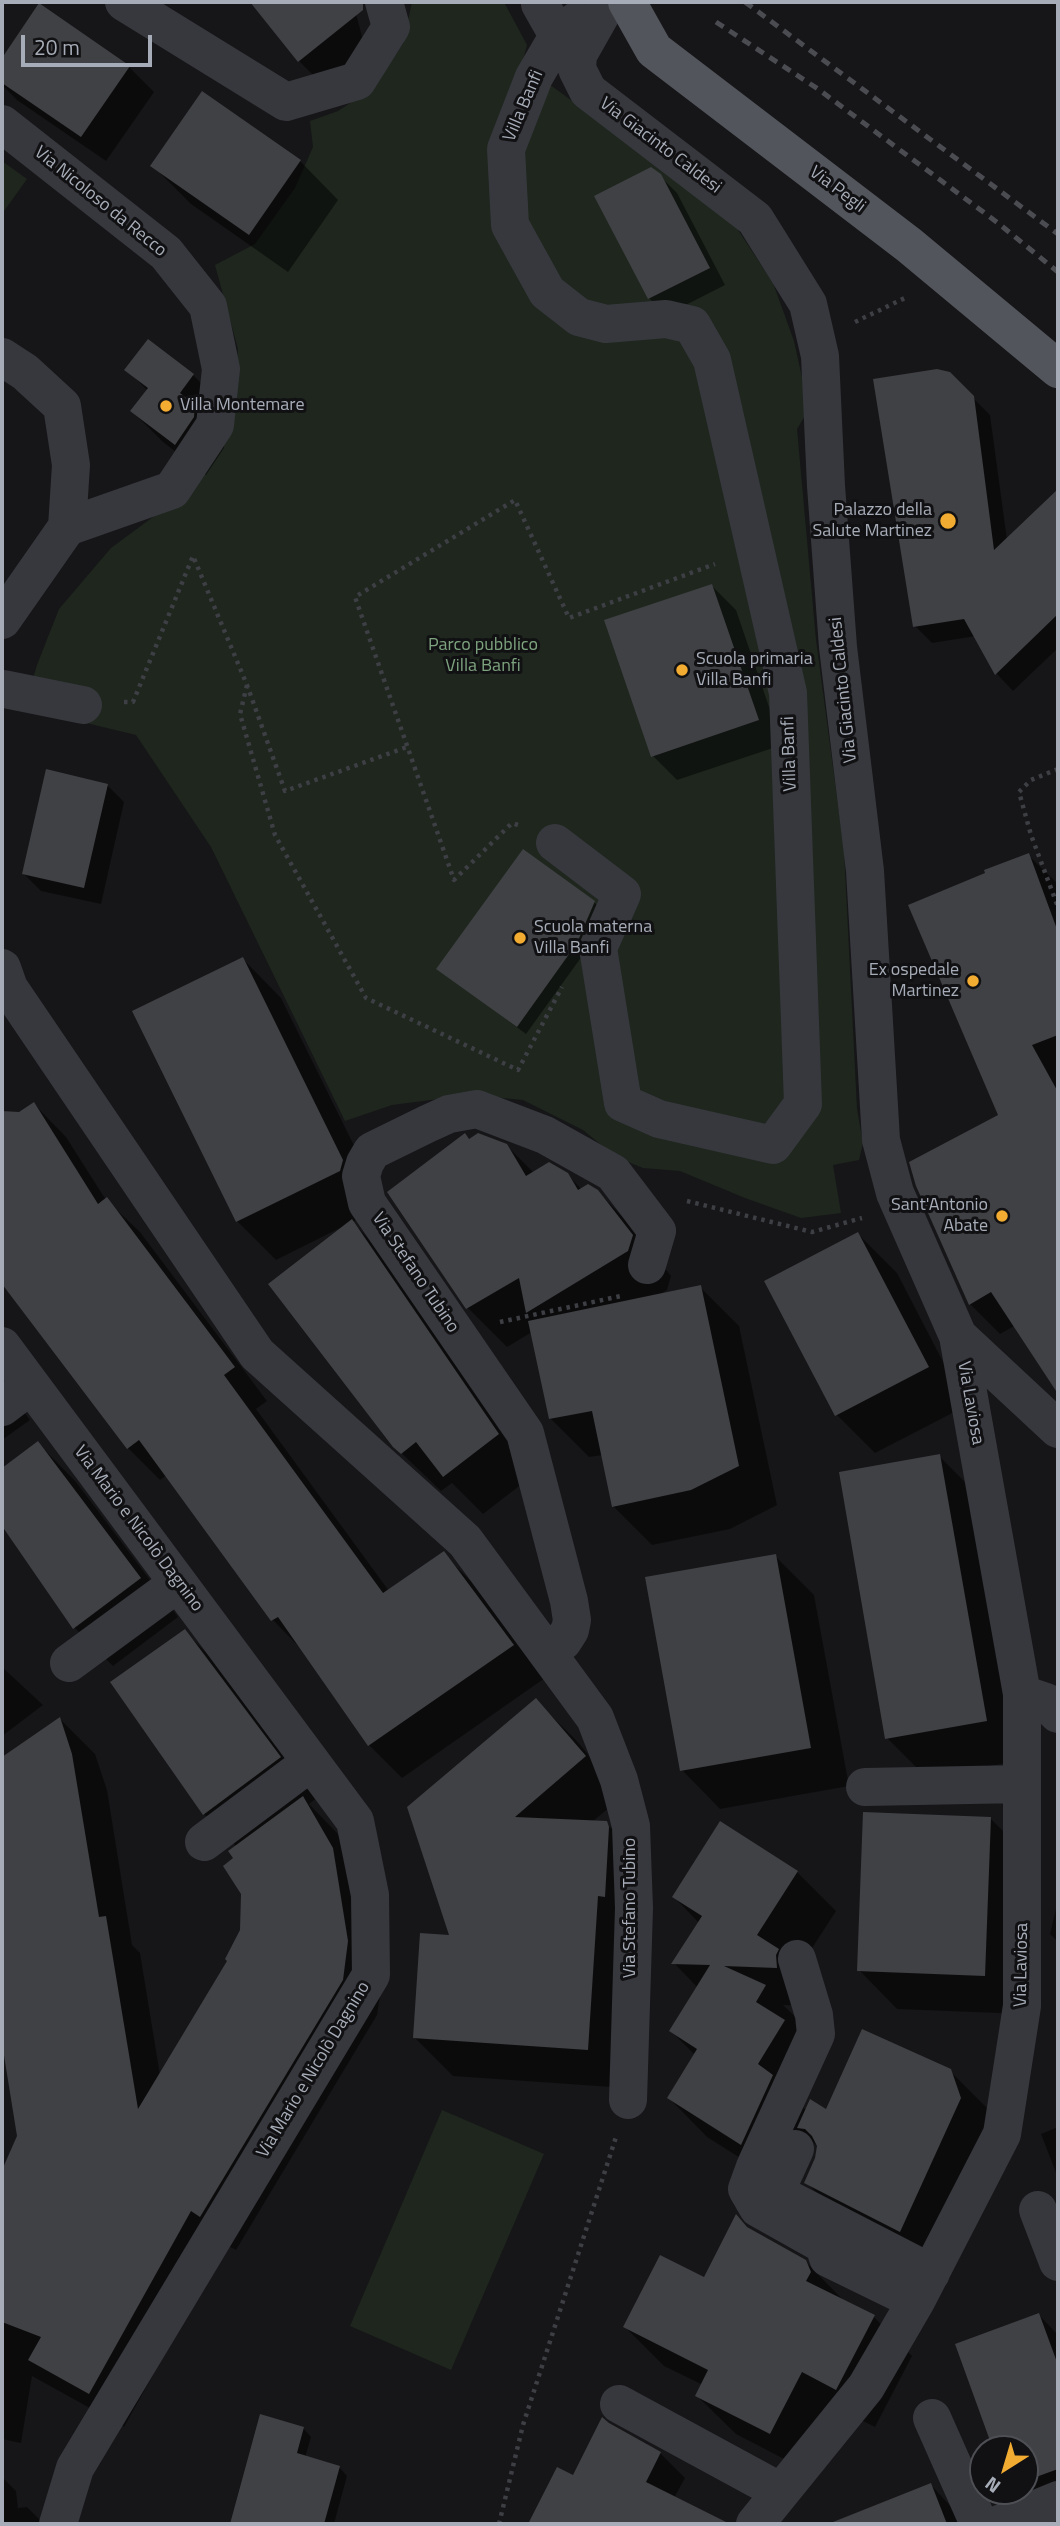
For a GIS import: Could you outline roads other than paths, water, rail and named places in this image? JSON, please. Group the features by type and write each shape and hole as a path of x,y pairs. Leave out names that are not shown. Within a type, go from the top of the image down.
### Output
{"main road":[{"name":"Via Pegli","path":"627,2 654,50 909,245 1058,369"}],"street":[{"path":"124,2 286,102 357,81 391,27 384,2"},
{"path":"568,11 578,55 579,73"},
{"name":"Via Giacinto Caldesi","path":"568,11 579,73 588,92 755,219 808,304 820,356 838,647 865,871 881,1140 895,1193 958,1336 1058,1429"},
{"name":"Villa Banfi","path":"555,843 622,894 598,948 623,1103 659,1119 773,1144 803,1104 788,693 712,360 692,325 666,320 606,324 579,317 547,292 510,225 506,149 534,77 568,11"},
{"name":"Via Nicoloso da Recco","path":"2,124 166,253 208,306 221,369 215,425 172,490 67,527"},
{"path":"2,357 25,372 62,406 71,465 67,527 2,621"},
{"path":"3,685 83,705"},
{"name":"Via Stefano Tubino","path":"2,968 9,988 257,1354 465,1541 595,1718 619,1780 631,1826 634,1908 628,2099"},
{"name":"Via Stefano Tubino","path":"549,1653 570,1630 572,1620 525,1433 367,1203 361,1176 372,1151 449,1114 477,1110 545,1135 613,1173 657,1231 637,1280"},
{"name":"Via Laviosa","path":"755,2524 866,2387 923,2287 1002,2134 1023,2006 1022,1694 958,1336"},
{"name":"Via Mario e Nicolò Dagnino","path":"2,1346 16,1396 178,1583 355,1821 370,1895 371,1975 75,2468 58,2524"},
{"path":"69,1663 178,1583"},
{"path":"1022,1694 1046,1702 1058,1714"},
{"path":"204,1842 311,1762"},
{"path":"865,1787 1022,1784"},
{"path":"797,1959 814,2015 816,2034 747,2189 758,2208 824,2245 828,2258 923,2287"},
{"path":"795,2149 779,2185 778,2194 923,2287"},
{"path":"1038,2210 1058,2262"},
{"path":"619,2404 780,2492"},
{"path":"932,2418 979,2524"},
{"path":"999,2524 1058,2500"}],"railway":[{"path":"745,2 1058,234"},
{"path":"716,22 818,89 998,223 1058,272"}],"place":[{"name":"Villa Montemare","path":"166,406"},
{"name":"Palazzo della Salute Martinez","path":"948,521"},
{"name":"Scuola primaria Villa Banfi","path":"682,670"},
{"name":"Scuola materna Villa Banfi","path":"520,938"},
{"name":"Ex ospedale Martinez","path":"973,981"},
{"name":"Sant'Antonio Abate","path":"1002,1216"}],"park label":[{"name":"Parco pubblico Villa Banfi","path":"483,656"}]}
